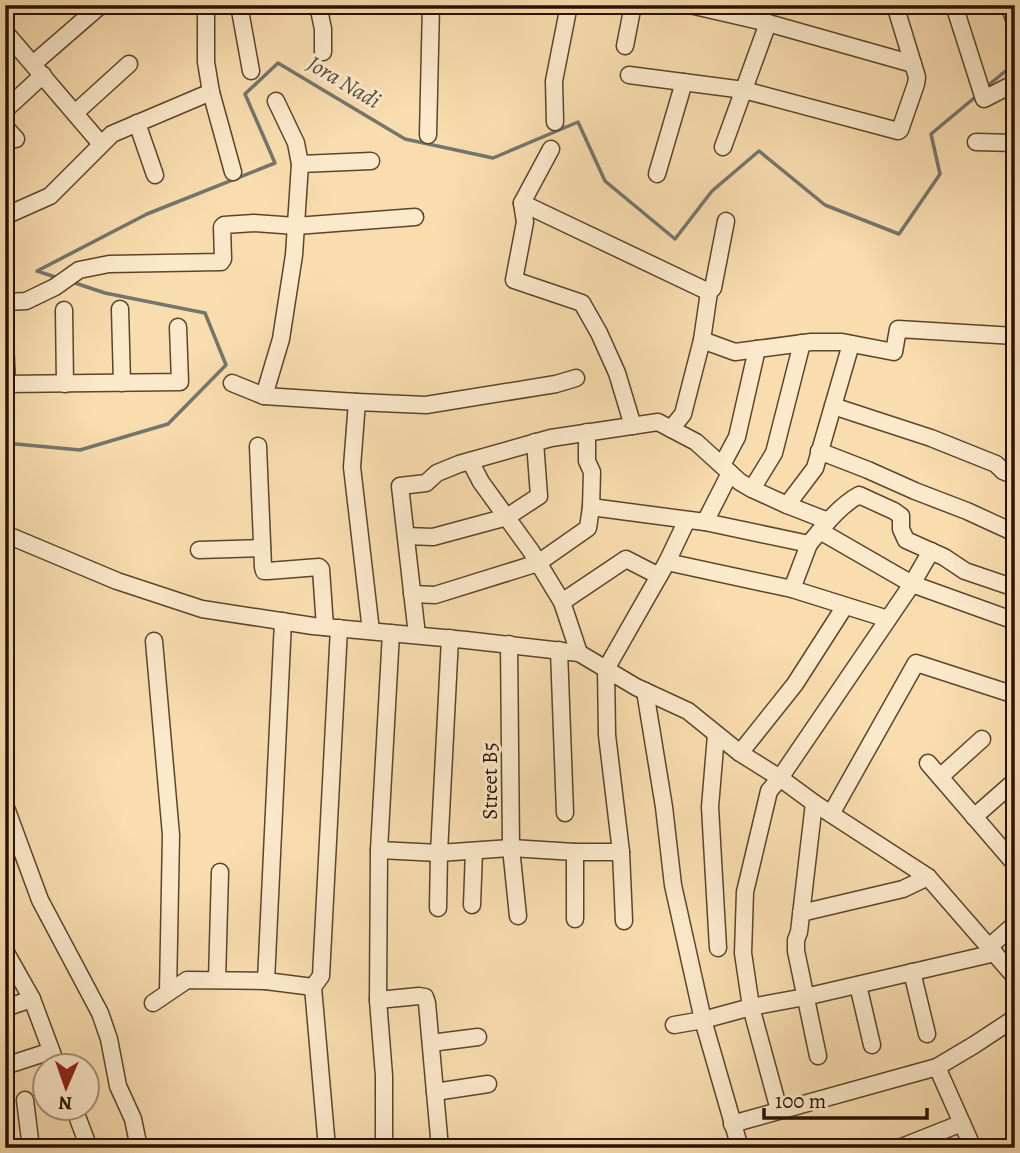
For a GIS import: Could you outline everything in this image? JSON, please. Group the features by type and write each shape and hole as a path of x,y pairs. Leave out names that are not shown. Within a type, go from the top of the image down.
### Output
{"street":[{"path":"5,110 38,70 100,5"},
{"path":"206,5 206,62 211,92 233,172"},
{"path":"239,5 251,71"},
{"path":"318,5 323,29 323,52"},
{"path":"428,135 431,5"},
{"path":"555,122 554,81 569,5"},
{"path":"625,46 633,5"},
{"path":"690,5 768,23 913,64"},
{"path":"629,75 744,90 898,131 917,77 895,5"},
{"path":"954,5 984,99 1015,83"},
{"path":"1009,5 1015,22"},
{"path":"723,147 768,23"},
{"path":"5,32 101,145"},
{"path":"75,113 129,64"},
{"path":"657,174 684,82"},
{"path":"5,215 50,196 112,134 211,92"},
{"path":"264,396 281,339 294,256 300,164 296,143 275,101"},
{"path":"137,123 155,175"},
{"path":"976,142 1015,143"},
{"path":"551,149 522,204 525,222 514,280 582,303 617,373 633,426"},
{"path":"300,164 371,161"},
{"path":"522,204 709,292"},
{"path":"5,302 26,301 55,287 79,270 109,264 221,262 222,227 225,225 254,223 296,226 415,216"},
{"path":"671,429 683,415 702,340 709,292 713,288 726,221"},
{"path":"120,309 122,383"},
{"path":"64,310 65,384"},
{"path":"5,343 6,384 180,382 178,327"},
{"path":"702,340 735,352 802,343 842,342 894,352 898,329 1015,336"},
{"path":"752,489 774,453 802,343"},
{"path":"787,505 815,468 851,344"},
{"path":"705,522 737,437 757,349"},
{"path":"232,383 264,396 426,405 556,384 576,378"},
{"path":"357,402 352,467 371,631"},
{"path":"833,406 931,438 996,464 1003,471 1015,476"},
{"path":"417,635 400,486 425,483 437,473 470,461 551,438 658,422 696,442 740,482 787,505 819,532 912,584 1015,621"},
{"path":"412,594 435,595 538,563 588,528 592,472 587,461 587,432"},
{"path":"406,536 433,537 507,517 539,496 535,442"},
{"path":"258,446 264,571 319,567 332,628 321,976 313,987 327,1148"},
{"path":"819,451 1015,533"},
{"path":"470,461 481,482 562,602 579,653"},
{"path":"792,589 819,532 848,502 859,495 901,516 901,529 906,540 944,556 965,571 1015,588"},
{"path":"591,507 705,522 819,532"},
{"path":"624,921 621,852 607,736 606,668 663,569 687,520"},
{"path":"5,534 117,581 202,610 332,628 579,653 645,691 688,711 740,753 928,877 1015,978"},
{"path":"199,550 262,548"},
{"path":"779,1110 751,1007 743,953 745,892 769,791 912,584 931,551"},
{"path":"562,602 626,558 663,569 792,589 888,619"},
{"path":"740,753 795,684 845,606"},
{"path":"265,981 283,621"},
{"path":"384,1148 384,1076 378,1000 379,850 391,633"},
{"path":"438,908 450,638"},
{"path":"155,641 171,835 168,992"},
{"name":"Street B5","path":"509,644 511,848 518,916"},
{"path":"559,650 565,813"},
{"path":"831,814 916,663 1015,695"},
{"path":"645,691 664,807 673,885 703,1020 740,1148"},
{"path":"716,735 710,807 718,948"},
{"path":"940,777 982,739"},
{"path":"928,762 1013,858"},
{"path":"974,817 1015,781"},
{"path":"814,803 796,951 818,1056"},
{"path":"5,805 40,900 100,1013 109,1039 118,1086 133,1119 139,1148"},
{"path":"379,850 439,853 511,848 621,852"},
{"path":"472,905 474,851"},
{"path":"575,852 575,919"},
{"path":"217,980 220,872"},
{"path":"802,913 903,889 928,877"},
{"path":"674,1025 858,985 992,950 1015,924"},
{"path":"5,951 32,999 52,1052"},
{"path":"912,972 927,1034"},
{"path":"153,1003 187,980 265,981 313,987"},
{"path":"858,985 872,1045"},
{"path":"378,1000 419,996 425,997 428,1003 440,1148"},
{"path":"5,1008 32,999"},
{"path":"732,1124 937,1067 1015,1018"},
{"path":"431,1043 478,1037"},
{"path":"5,1066 32,1062"},
{"path":"937,1067 973,1148"},
{"path":"435,1092 488,1084"},
{"path":"25,1100 31,1148"},
{"path":"79,1122 89,1148"},
{"path":"899,1148 962,1123"}],"waterway":[{"name":"Jora Nadi","path":"58,278 37,271 147,214 275,163 245,94 278,63 405,139 493,158 578,122 605,181 675,239 712,191 759,151 825,205 899,234 940,174 931,134 979,94"},
{"name":"Jora Nadi","path":"984,89 1015,63"},
{"name":"Jora Nadi","path":"5,443 80,450 168,424 226,365 205,313 105,293 72,282"}]}
